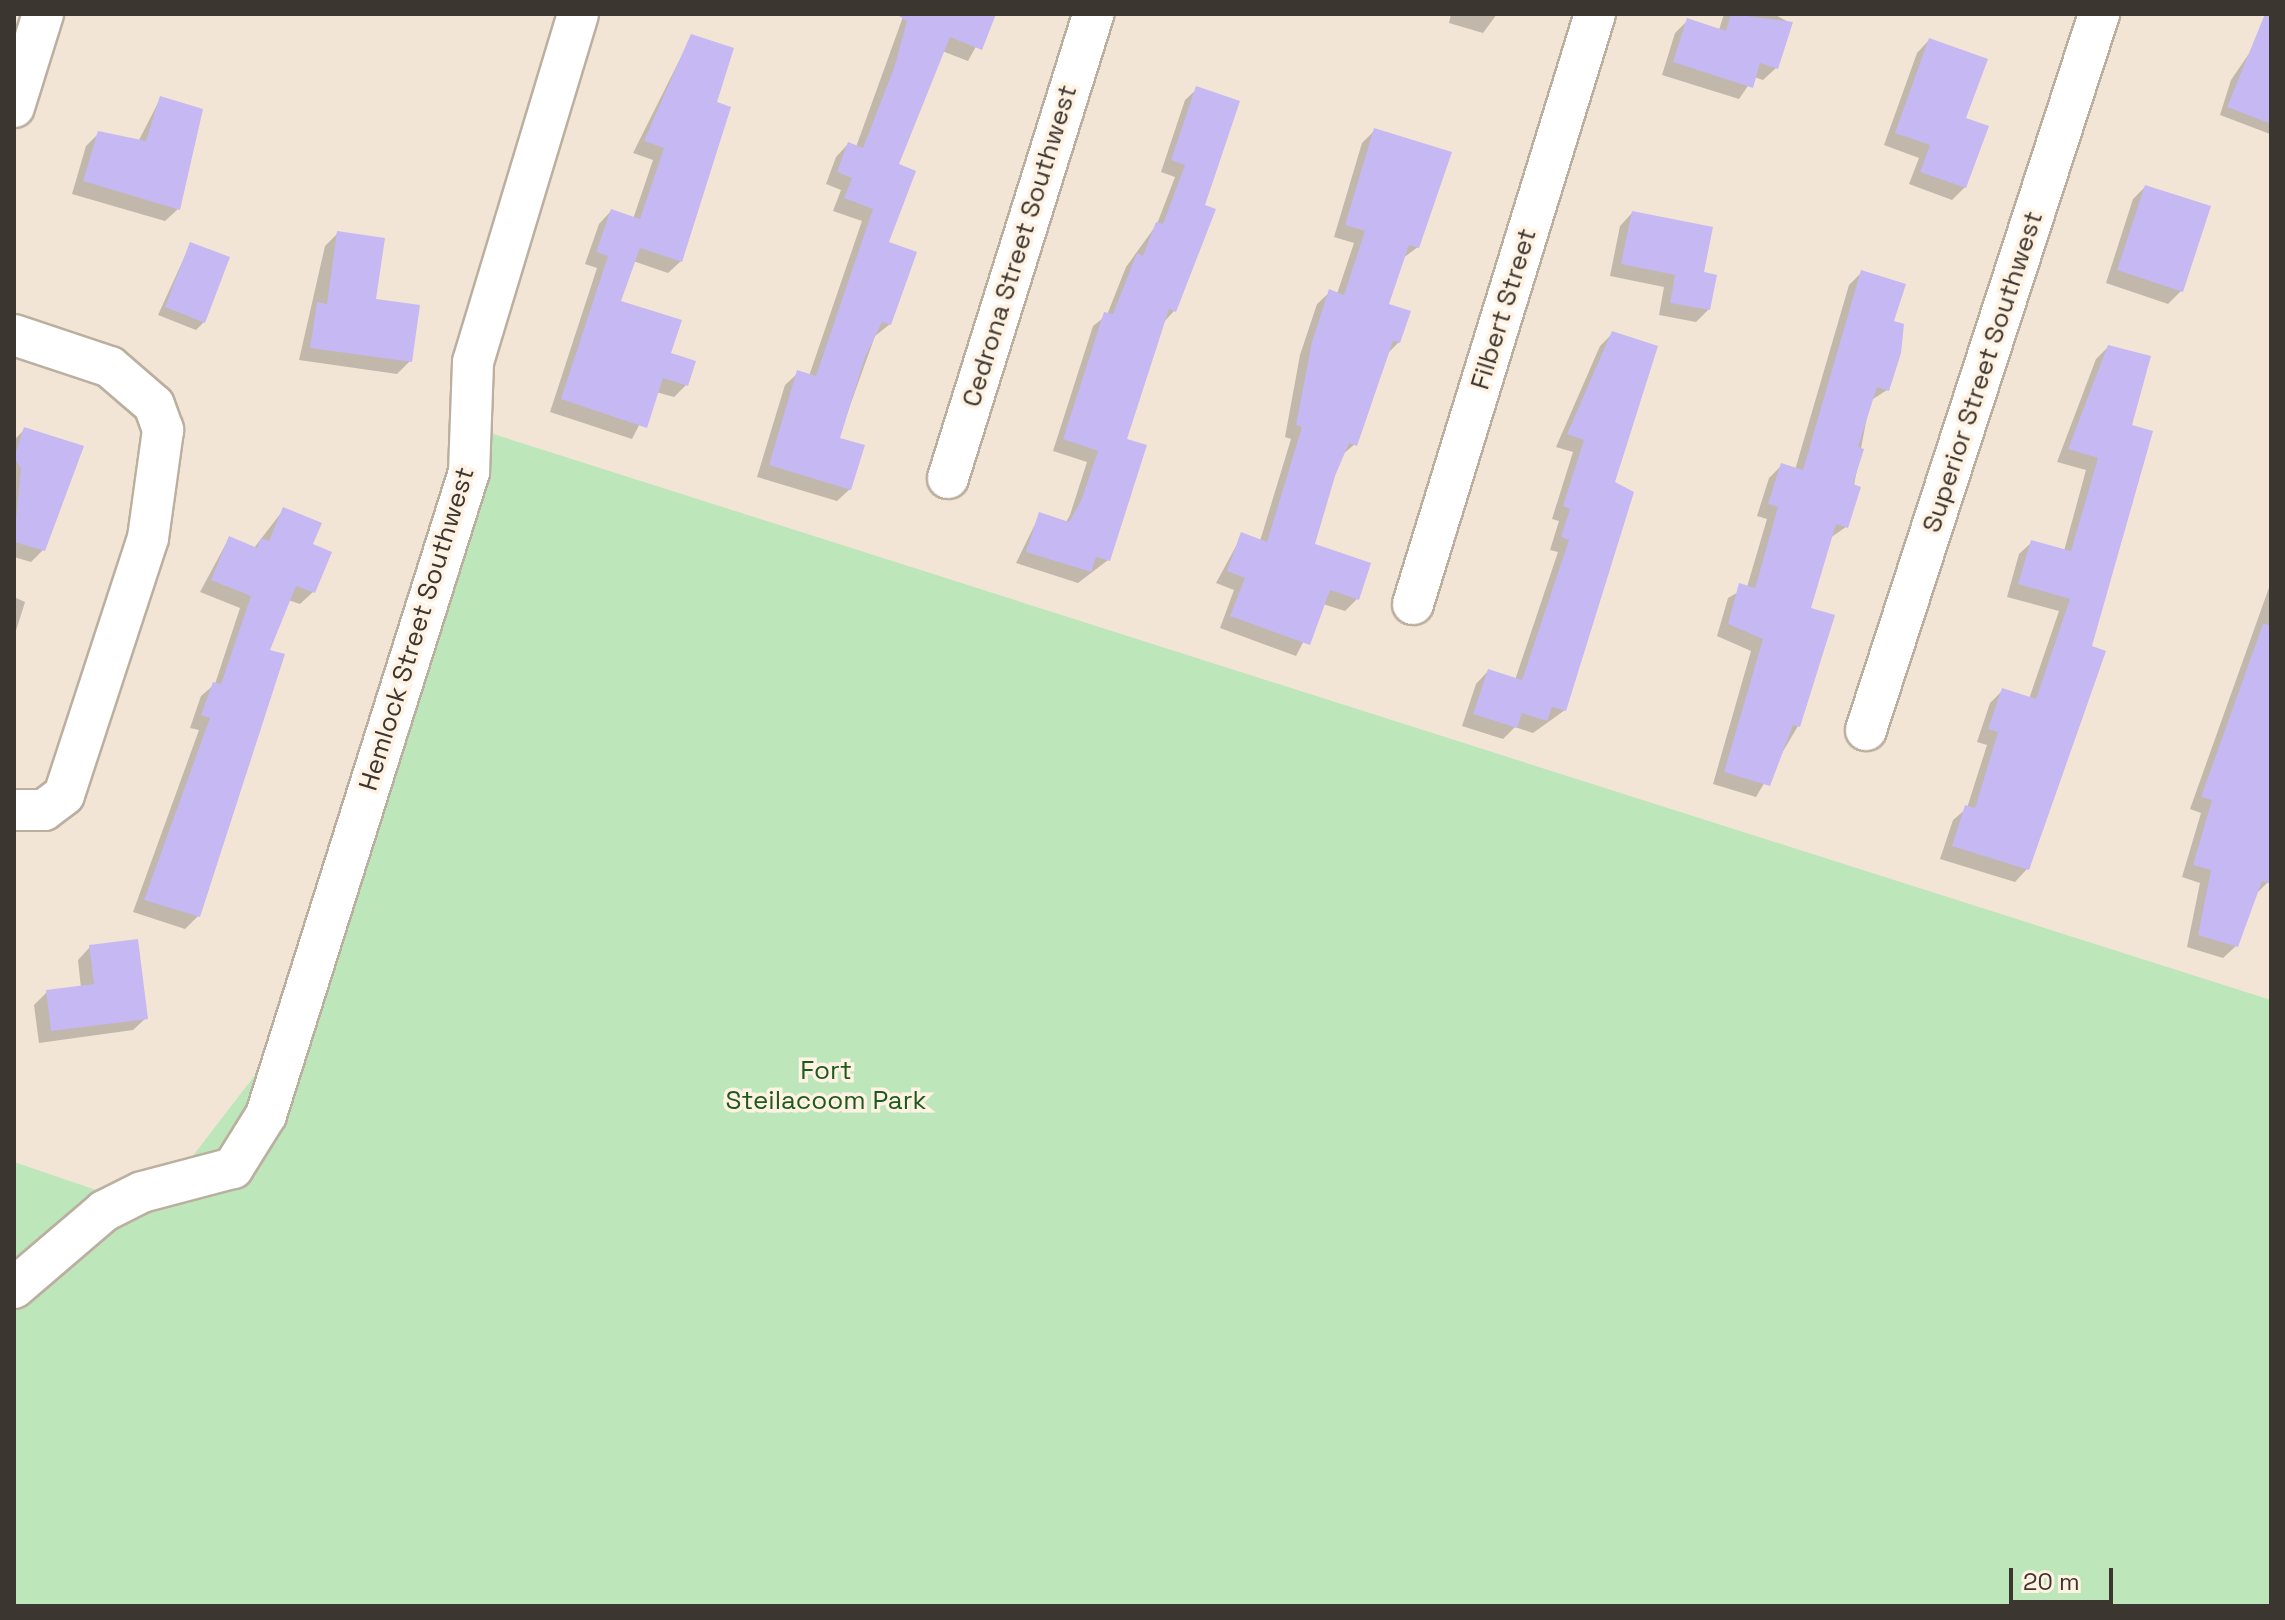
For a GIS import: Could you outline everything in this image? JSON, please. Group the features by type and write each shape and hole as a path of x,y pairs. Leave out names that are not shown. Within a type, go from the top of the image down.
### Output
{"street":[{"path":"14,107 43,14"},
{"name":"Hemlock Street Southwest","path":"14,1288 104,1211 142,1192 218,1177 250,1147 274,1094 469,472 473,362 578,14"},
{"name":"Cedrona Street Southwest","path":"948,478 1093,14"},
{"name":"Filbert Street","path":"1413,604 1595,14"},
{"name":"Superior Street Southwest","path":"1866,730 2099,14"},
{"path":"14,335 110,367 154,405 163,430 148,538 64,795 44,810 14,810"}],"green space":[{"name":"Fort Steilacoom Park","path":"487,432 2271,1000 2271,1606 14,1606 14,1162 152,1209 295,1023"}],"building":[{"path":"896,14 996,14 982,50 950,37 899,164 916,171 889,242 917,252 891,325 882,322 865,357 840,438 865,445 851,490 769,465 797,370 816,376 873,209 844,198 852,178 837,172 848,142 863,148 894,68 907,21"},
{"path":"1731,14 1793,22 1778,69 1760,63 1753,88 1673,62 1687,18 1726,31"},
{"path":"2265,14 2271,14 2271,124 2227,107"},
{"path":"691,34 734,48 717,102 731,107 682,262 640,248 621,301 682,320 671,353 696,361 688,386 663,378 647,428 561,399 608,256 596,252 611,209 640,219 664,148 644,141"},
{"path":"1929,38 1988,59 1966,118 1989,126 1966,188 1920,172 1930,145 1895,133"},
{"path":"1196,86 1240,101 1205,205 1216,209 1176,312 1169,309 1127,439 1147,445 1110,561 1096,557 1091,572 1026,552 1039,512 1069,522 1081,501 1098,451 1063,439 1104,312 1113,314 1137,253 1143,256 1156,222 1163,224 1185,165 1171,160"},
{"path":"160,96 203,109 180,210 83,181 98,131 146,141"},
{"path":"1374,128 1452,152 1419,248 1409,245 1389,304 1411,311 1400,343 1393,341 1357,446 1349,443 1335,476 1315,544 1371,563 1359,600 1330,590 1310,645 1230,616 1245,578 1227,571 1241,532 1267,542 1302,427 1296,425 1312,342 1329,289 1344,295 1365,231 1345,225"},
{"path":"2145,185 2211,206 2183,292 2117,270"},
{"path":"1632,211 1713,227 1704,272 1717,275 1710,310 1670,303 1675,275 1621,264"},
{"path":"337,231 385,238 376,299 420,305 412,362 310,348 317,302 327,304"},
{"path":"190,242 230,257 205,323 165,307"},
{"path":"1861,270 1906,284 1894,321 1904,324 1901,353 1889,391 1877,387 1858,447 1864,449 1853,484 1861,487 1848,528 1836,524 1811,608 1835,615 1800,727 1793,725 1770,786 1724,772 1763,639 1728,624 1739,583 1755,588 1778,507 1768,504 1781,463 1803,470"},
{"path":"1612,331 1658,346 1615,482 1634,492 1566,711 1552,707 1547,721 1522,713 1517,728 1473,714 1488,669 1522,680 1569,540 1561,537 1570,509 1563,506 1584,440 1567,434"},
{"path":"2108,345 2151,356 2132,425 2153,431 2092,646 2106,651 2029,870 1952,846 1965,805 1975,808 1998,732 1988,729 2002,688 2036,699 2070,599 2018,584 2031,540 2071,551 2098,458 2068,449"},
{"path":"24,427 84,446 45,551 14,542 21,468 14,458"},
{"path":"283,507 322,523 313,544 332,552 315,593 296,586 270,650 285,654 200,917 144,900 210,718 201,715 213,682 221,684 251,596 211,580 229,536 257,548 261,538 269,541"},
{"path":"2263,624 2271,625 2271,884 2262,881 2238,947 2198,935 2211,870 2193,865 2212,800 2201,797"},
{"path":"138,939 148,1019 51,1031 46,990 94,984 89,945"}]}
